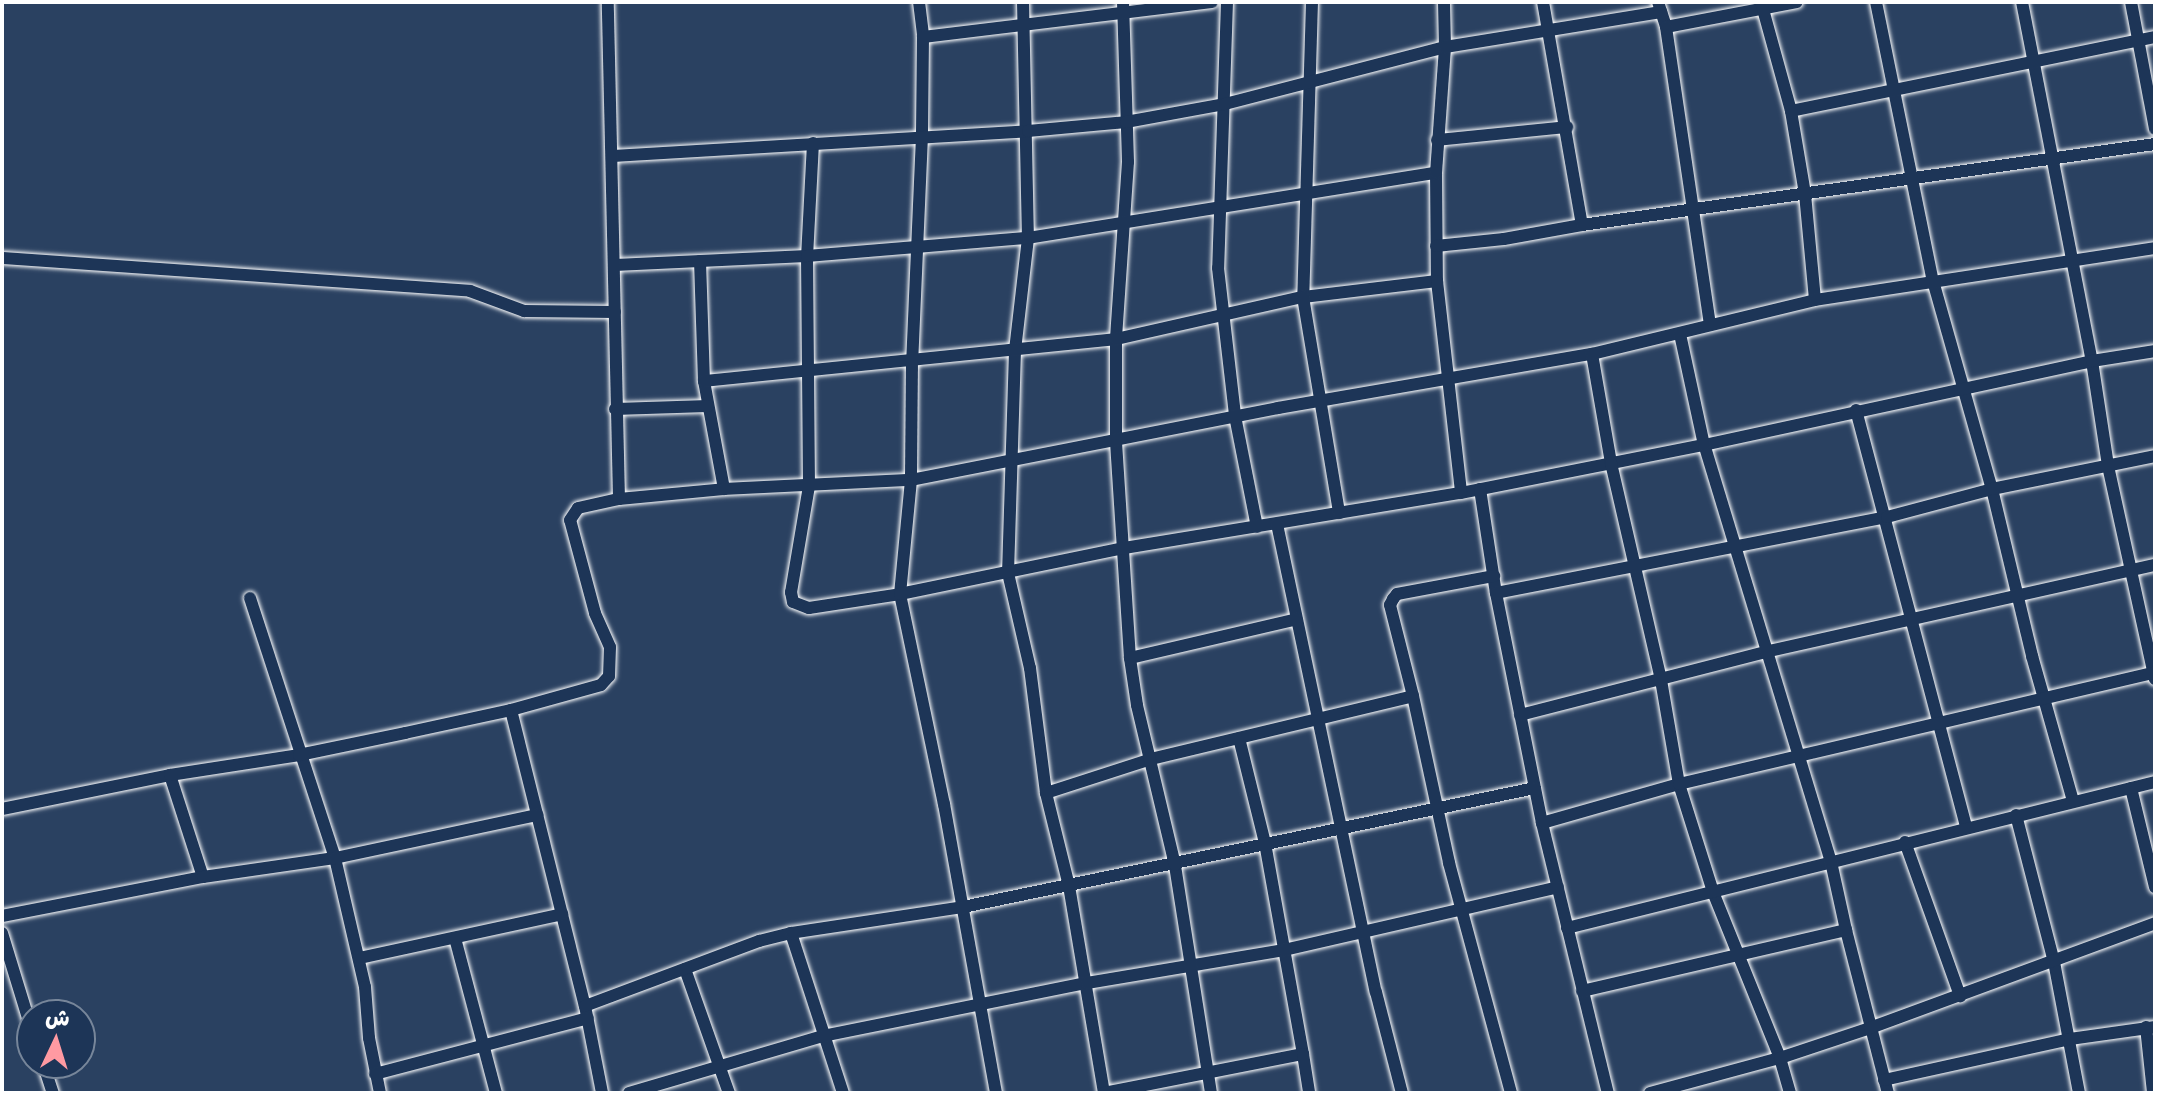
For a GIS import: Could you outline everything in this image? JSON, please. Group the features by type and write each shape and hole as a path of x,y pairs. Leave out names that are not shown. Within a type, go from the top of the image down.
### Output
{"street":[{"path":"608,2 619,499"},
{"path":"919,2 923,37 922,136 912,361 911,480 900,594 963,907 996,1093"},
{"path":"1023,2 1028,238 1015,351 1008,573 1030,668 1046,793 1069,886 1104,1093 1303,1054"},
{"path":"923,37 1024,25 1123,8 1212,2"},
{"path":"1227,2 1218,211 1221,316 1235,416 1257,527"},
{"path":"1312,2 1303,297 1339,513"},
{"path":"1444,2 1445,47 1436,173 1437,281 1461,493"},
{"path":"1543,2 1582,225"},
{"path":"1666,27 1762,6 1797,2"},
{"path":"1876,2 1933,281 1992,489 2043,697 2073,801"},
{"path":"1542,823 1679,784 2043,697 2154,676 2108,466 2092,361 2022,2"},
{"path":"2131,2 2155,129"},
{"path":"1762,6 1791,111 1805,194 1815,300"},
{"path":"613,156 1028,131 1126,122 1225,104 1445,47 1549,31 1660,7 1666,27 1710,325"},
{"path":"1123,8 1128,162 1116,339 1116,442 1130,658 1137,705 1175,865 1211,1093"},
{"path":"1791,111 2155,37"},
{"path":"1437,140 1567,127"},
{"path":"813,143 807,256 809,486 793,574 793,602 800,606 822,607 900,594 1124,548 1461,493 1704,445 2092,361 2155,351"},
{"path":"1436,246 1504,239 1582,225 2155,144"},
{"path":"615,265 807,256 1028,238 1218,211 1436,173"},
{"path":"2,809 170,775 299,755 511,710 601,685 609,676 610,647 595,613 570,520 584,505 724,489 911,480 1319,400 1592,354 1815,300 2155,248"},
{"path":"2,258 470,291 524,311 615,312"},
{"path":"700,261 704,381 724,489"},
{"path":"704,381 1116,339 1303,297 1437,281"},
{"path":"1680,334 1704,445 1737,543 1831,862 1886,1087 2070,1039 2150,1027 2153,1093"},
{"path":"1592,354 1611,463 1661,680 1679,784 1713,892 1780,1058 1790,1093"},
{"path":"615,409 708,406"},
{"path":"1856,410 1887,517 1966,827"},
{"path":"1496,593 1737,543 1887,517 1992,489 2155,456"},
{"path":"1480,489 1496,593 1542,823 1608,1093"},
{"path":"1277,524 1363,932 1402,1093"},
{"path":"1520,715 1769,651 2155,565"},
{"path":"1494,576 1397,594 1390,605 1462,911 1511,1093"},
{"path":"250,598 335,858 359,958 380,1093"},
{"path":"1130,658 1297,619"},
{"path":"1046,793 1151,759 1413,696"},
{"path":"511,710 586,1012 602,1093"},
{"path":"1239,738 1265,843 1309,1093"},
{"path":"170,775 203,877"},
{"path":"1567,928 2155,782"},
{"path":"375,1074 484,1045 586,1012 685,969 759,941 791,933 963,907 1535,788"},
{"path":"2131,788 2155,887"},
{"path":"2,916 203,877 335,858 537,815"},
{"path":"2016,815 2054,962 2079,1093"},
{"path":"1905,842 1960,996"},
{"path":"629,1093 823,1036 1087,983 1284,950 1558,887"},
{"path":"359,958 562,914"},
{"path":"1650,1093 1780,1058 1870,1028 2155,923"},
{"path":"1582,991 1846,930"},
{"path":"2,933 22,999"},
{"path":"791,933 843,1093"},
{"path":"455,938 496,1093"},
{"path":"685,969 729,1093"}]}
